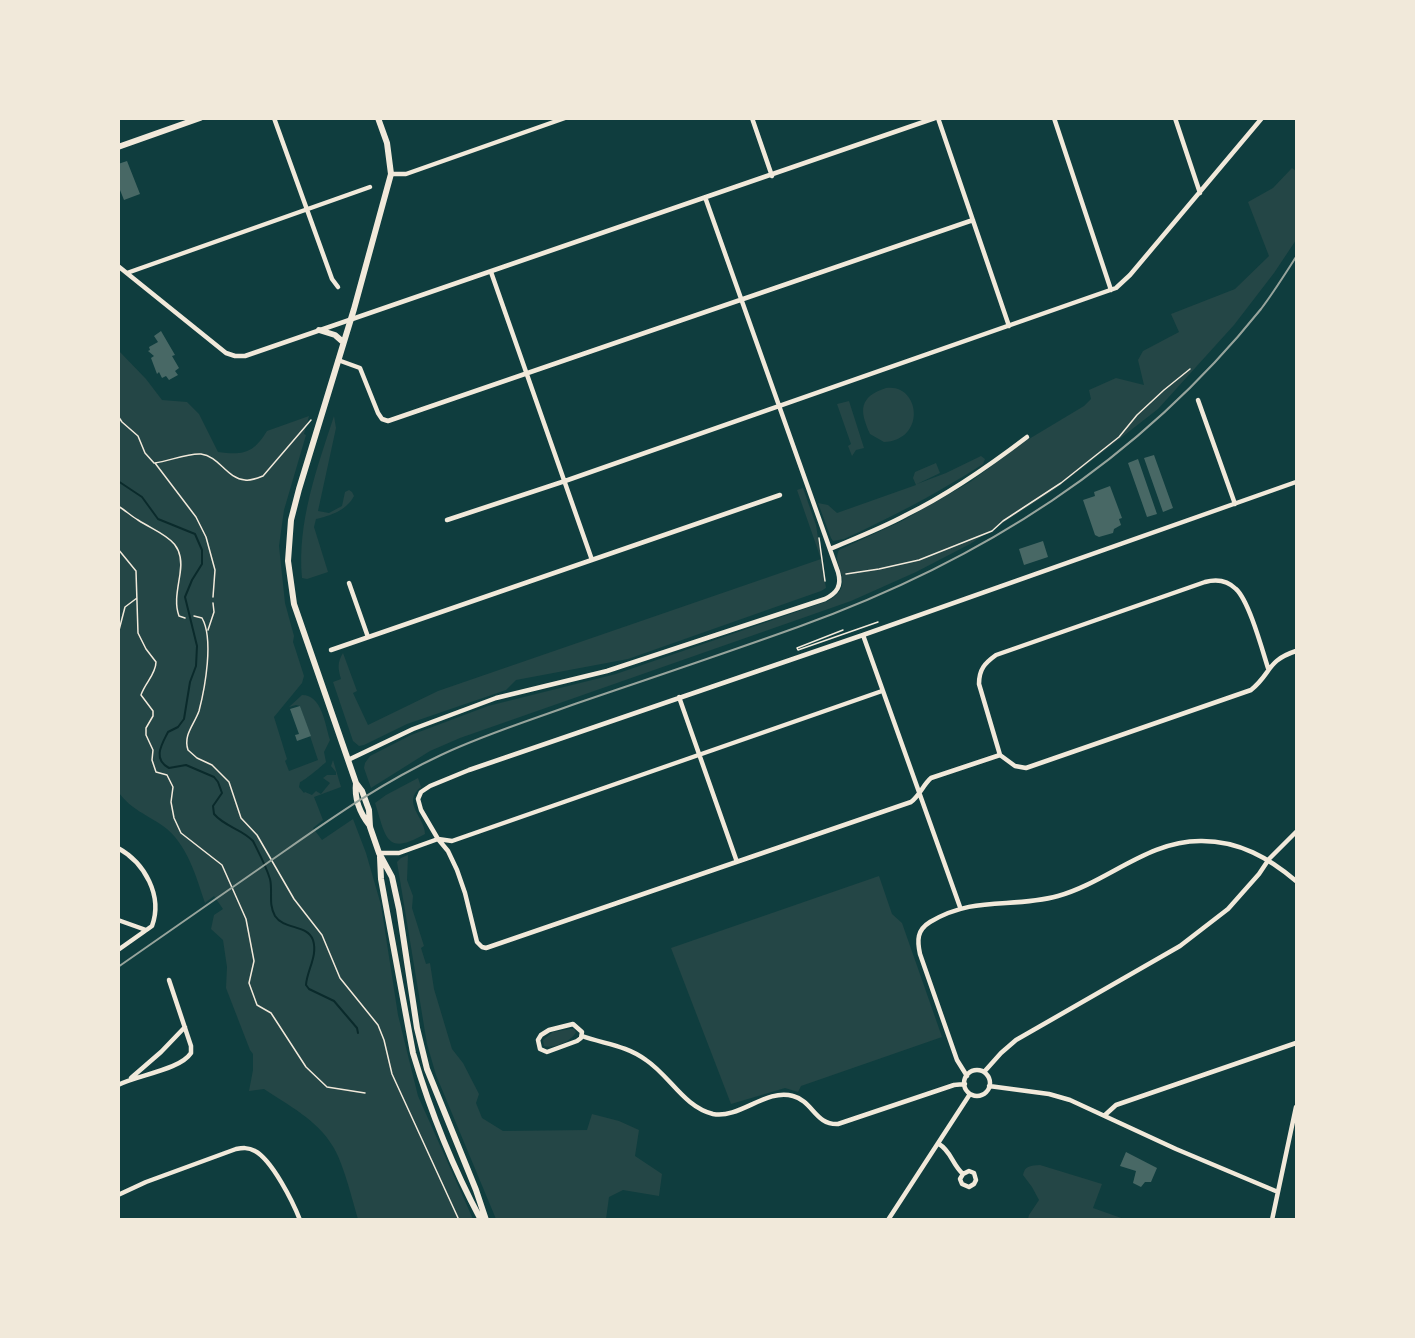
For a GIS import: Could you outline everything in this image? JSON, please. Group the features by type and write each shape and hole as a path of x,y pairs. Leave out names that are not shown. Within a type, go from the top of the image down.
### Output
{"main road":[{"path":"118,147 200,118"},
{"path":"378,118 387,143 391,174 291,520 288,561 294,604 356,783 362,791 369,810 370,826 392,877 417,1028 427,1069 476,1190 483,1220"},
{"path":"319,330 335,335 343,342"},
{"path":"380,853 381,879 413,1053 420,1078 467,1194 483,1220"}],"street":[{"path":"274,118 332,279 338,287"},
{"path":"391,174 406,174 565,118"},
{"path":"752,118 772,176"},
{"path":"118,266 226,353 245,356 936,118 1008,326"},
{"path":"1054,118 1111,290"},
{"path":"1175,118 1200,193"},
{"path":"447,520 779,407 1111,290 1121,285 1130,275 1263,118"},
{"path":"127,273 370,187"},
{"path":"348,760 412,729 496,698 607,671 743,628 825,599 833,595 839,587 839,575 705,197"},
{"path":"338,360 360,368 378,413 382,419 388,421 973,220"},
{"path":"491,272 592,560"},
{"path":"1198,400 1235,504"},
{"path":"830,549 907,515 945,494 991,465 1027,437"},
{"path":"1000,755 931,778 926,782 920,795 911,802 493,947 482,947 474,934 465,893 457,870 421,810 418,799 421,792 430,786 468,770 863,635 1296,482"},
{"path":"331,650 780,495"},
{"path":"1268,668 1248,609 1237,589 1219,580 1205,582 996,655 984,664 979,675 979,684 1000,755 1015,766 1026,768 1251,690 1260,683 1268,668 1281,656 1296,651"},
{"path":"349,583 368,637"},
{"path":"863,635 960,908"},
{"path":"380,853 399,853 438,839 452,841 882,691"},
{"path":"679,697 737,862"},
{"path":"984,1072 1001,1053 1017,1040 1180,946 1200,932 1228,909 1269,859 1296,832"},
{"path":"967,1076 957,1060 918,945 918,936 925,926 960,908 1057,896 1096,880 1147,853 1190,842 1219,842 1269,859 1296,881"},
{"path":"118,848 136,860 143,868 153,891 155,911 152,926 118,950"},
{"path":"118,920 146,930"},
{"path":"128,1080 186,1060 192,1050 169,980"},
{"path":"566,1025 576,1026 582,1032 582,1036 577,1041 553,1051 543,1052 538,1047 538,1040 544,1033 566,1025"},
{"path":"118,1086 161,1052 185,1027"},
{"path":"582,1036 633,1051 666,1076 693,1106 717,1114 730,1113 777,1096 788,1095 804,1101 823,1121 838,1124 954,1085 965,1084"},
{"path":"1105,1115 1116,1106 1296,1042"},
{"path":"973,1071 984,1072 989,1078 989,1086 982,1095 970,1094 965,1084 967,1076 973,1071"},
{"path":"989,1086 1060,1096 1278,1192"},
{"path":"888,1220 970,1094"},
{"path":"1272,1220 1296,1107"},
{"path":"939,1144 948,1149 956,1168 963,1174"},
{"path":"118,1195 146,1182 236,1149 247,1148 255,1151 268,1164 291,1197 300,1220"}],"path":[{"path":"839,575 919,560 992,531 1003,521 1061,483 1119,437 1137,415 1190,369"},
{"path":"118,416 138,435 145,453 196,517 206,537 215,570 213,597"},
{"path":"155,463 200,454 211,458 235,477 244,481 253,479 263,476 311,420"},
{"path":"118,506 166,536 179,551 181,570 176,606 179,616 185,618"},
{"path":"817,529 825,581"},
{"path":"118,549 136,571 138,633 156,662 155,670 145,683 141,695 153,711 146,735 153,750 152,759 156,772 167,775 173,787 171,802 174,818 181,833 222,865 238,899 246,919 254,961 249,983 257,1005 271,1013 306,1067 327,1087 366,1093"},
{"path":"118,634 125,607 137,598"},
{"path":"213,603 214,612 208,632 204,683 195,722 187,736 188,750 197,758 212,765 229,782 241,818 256,835 294,899 316,926 340,978 378,1025 392,1074 459,1220"},
{"path":"194,616 202,618 208,632"},
{"path":"843,630 797,648 798,650 878,622"}],"shaded area":[{"path":"1292,168 1296,171 1296,240 1274,273 1234,325 1158,409 1054,490 970,544 916,572 851,601 460,738 430,751 371,788 364,768 370,756 411,735 488,706 616,674 828,601 842,588 843,581 837,556 839,550 902,521 970,482 1024,442 1084,406 1091,399 1089,390 1116,378 1144,385 1138,360 1143,351 1179,332 1171,314 1235,289 1269,256 1248,202 1273,188"},
{"path":"119,351 146,379 162,400 187,402 199,414 218,452 247,451 262,439 267,431 309,416 304,434 306,435 284,510 279,546 285,603 294,636 293,642 304,676 302,683 274,717 289,771 318,760 300,706 289,707 302,695 309,696 322,712 330,740 324,752 326,762 300,782 299,787 304,793 312,795 316,791 321,794 330,783 323,778 327,775 336,775 331,766 333,760 341,787 314,797 323,820 313,828 322,840 353,819 366,853 381,905 398,1015 418,1096 473,1219 358,1219 340,1160 326,1136 301,1114 264,1089 249,1091 253,1054 226,988 227,967 223,940 211,929 214,915 223,909 214,896 205,903 190,861 171,833 134,808 119,793"},
{"path":"886,388 897,389 906,394 912,402 914,412 907,432 898,439 884,442 870,434 863,411 866,400"},
{"path":"849,401 864,448 856,450 852,456 848,446 851,444 837,404"},
{"path":"334,416 336,428 318,511 329,513 342,506 345,492 349,490 354,496 343,509 316,519 314,527 328,572 307,579 302,578 301,557 305,516 315,475"},
{"path":"981,456 985,459 983,464 915,504 844,539 833,541 831,538 818,503 828,505 837,513 916,485 913,478 915,472 936,463 940,473 917,484"},
{"path":"803,488 816,525 826,588 821,591 628,659 516,680 506,690 407,724 364,745 359,746 353,741 333,682 341,679 339,666 343,653 357,691 353,693 368,725 438,691 821,559 797,490"},
{"path":"418,778 421,787 415,793 413,804 425,834 402,844 395,843 389,840 385,833 375,803"},
{"path":"408,855 407,880 413,896 412,908 424,946 421,948 426,964 430,963 434,989 452,1049 463,1063 479,1094 476,1103 482,1118 503,1131 587,1130 592,1114 619,1121 639,1130 635,1156 662,1174 659,1196 623,1190 609,1197 606,1219 496,1219 436,1075 427,1044 397,862"},
{"path":"879,876 892,914 902,923 942,1037 801,1086 798,1092 785,1088 731,1104 671,948"},
{"path":"570,1029 576,1032 567,1041 553,1046 544,1046 543,1040 553,1032"},
{"path":"1040,1165 1102,1184 1093,1208 1124,1219 1028,1219 1039,1200 1023,1175 1027,1168"}],"building":[{"path":"127,161 140,194 124,200 118,185 118,164"},
{"path":"161,331 175,355 172,356 179,368 175,371 178,375 169,380 166,376 162,378 159,372 157,374 151,358 154,356 148,351 149,347 158,342 154,336"},
{"path":"1154,455 1173,508 1163,512 1144,458"},
{"path":"1138,459 1157,514 1147,517 1128,463"},
{"path":"1110,486 1122,518 1119,519 1121,525 1114,529 1113,533 1099,537 1095,535 1083,500 1095,496 1094,492"},
{"path":"1043,541 1048,557 1024,565 1019,549"},
{"path":"300,706 311,736 297,741 295,735 299,734 290,709"},
{"path":"1126,1152 1157,1168 1151,1182 1145,1182 1141,1187 1133,1183 1136,1171 1120,1166"}],"waterway":[{"path":"118,481 142,497 158,519 195,534 202,550 202,564 185,597 197,646 196,666 190,682 184,719 178,727 168,732 160,751 161,760 169,768 186,765 214,777 218,782 222,793 213,806 214,814 253,841 270,879 275,916 284,923 306,931 313,940 314,952 306,985 309,989 334,1001 357,1028 358,1033"}],"railway":[{"path":"118,967 342,811 420,765 506,728 770,637 865,601 930,571 992,538 1052,501 1109,459 1162,414 1213,364 1261,309 1296,257"}]}
